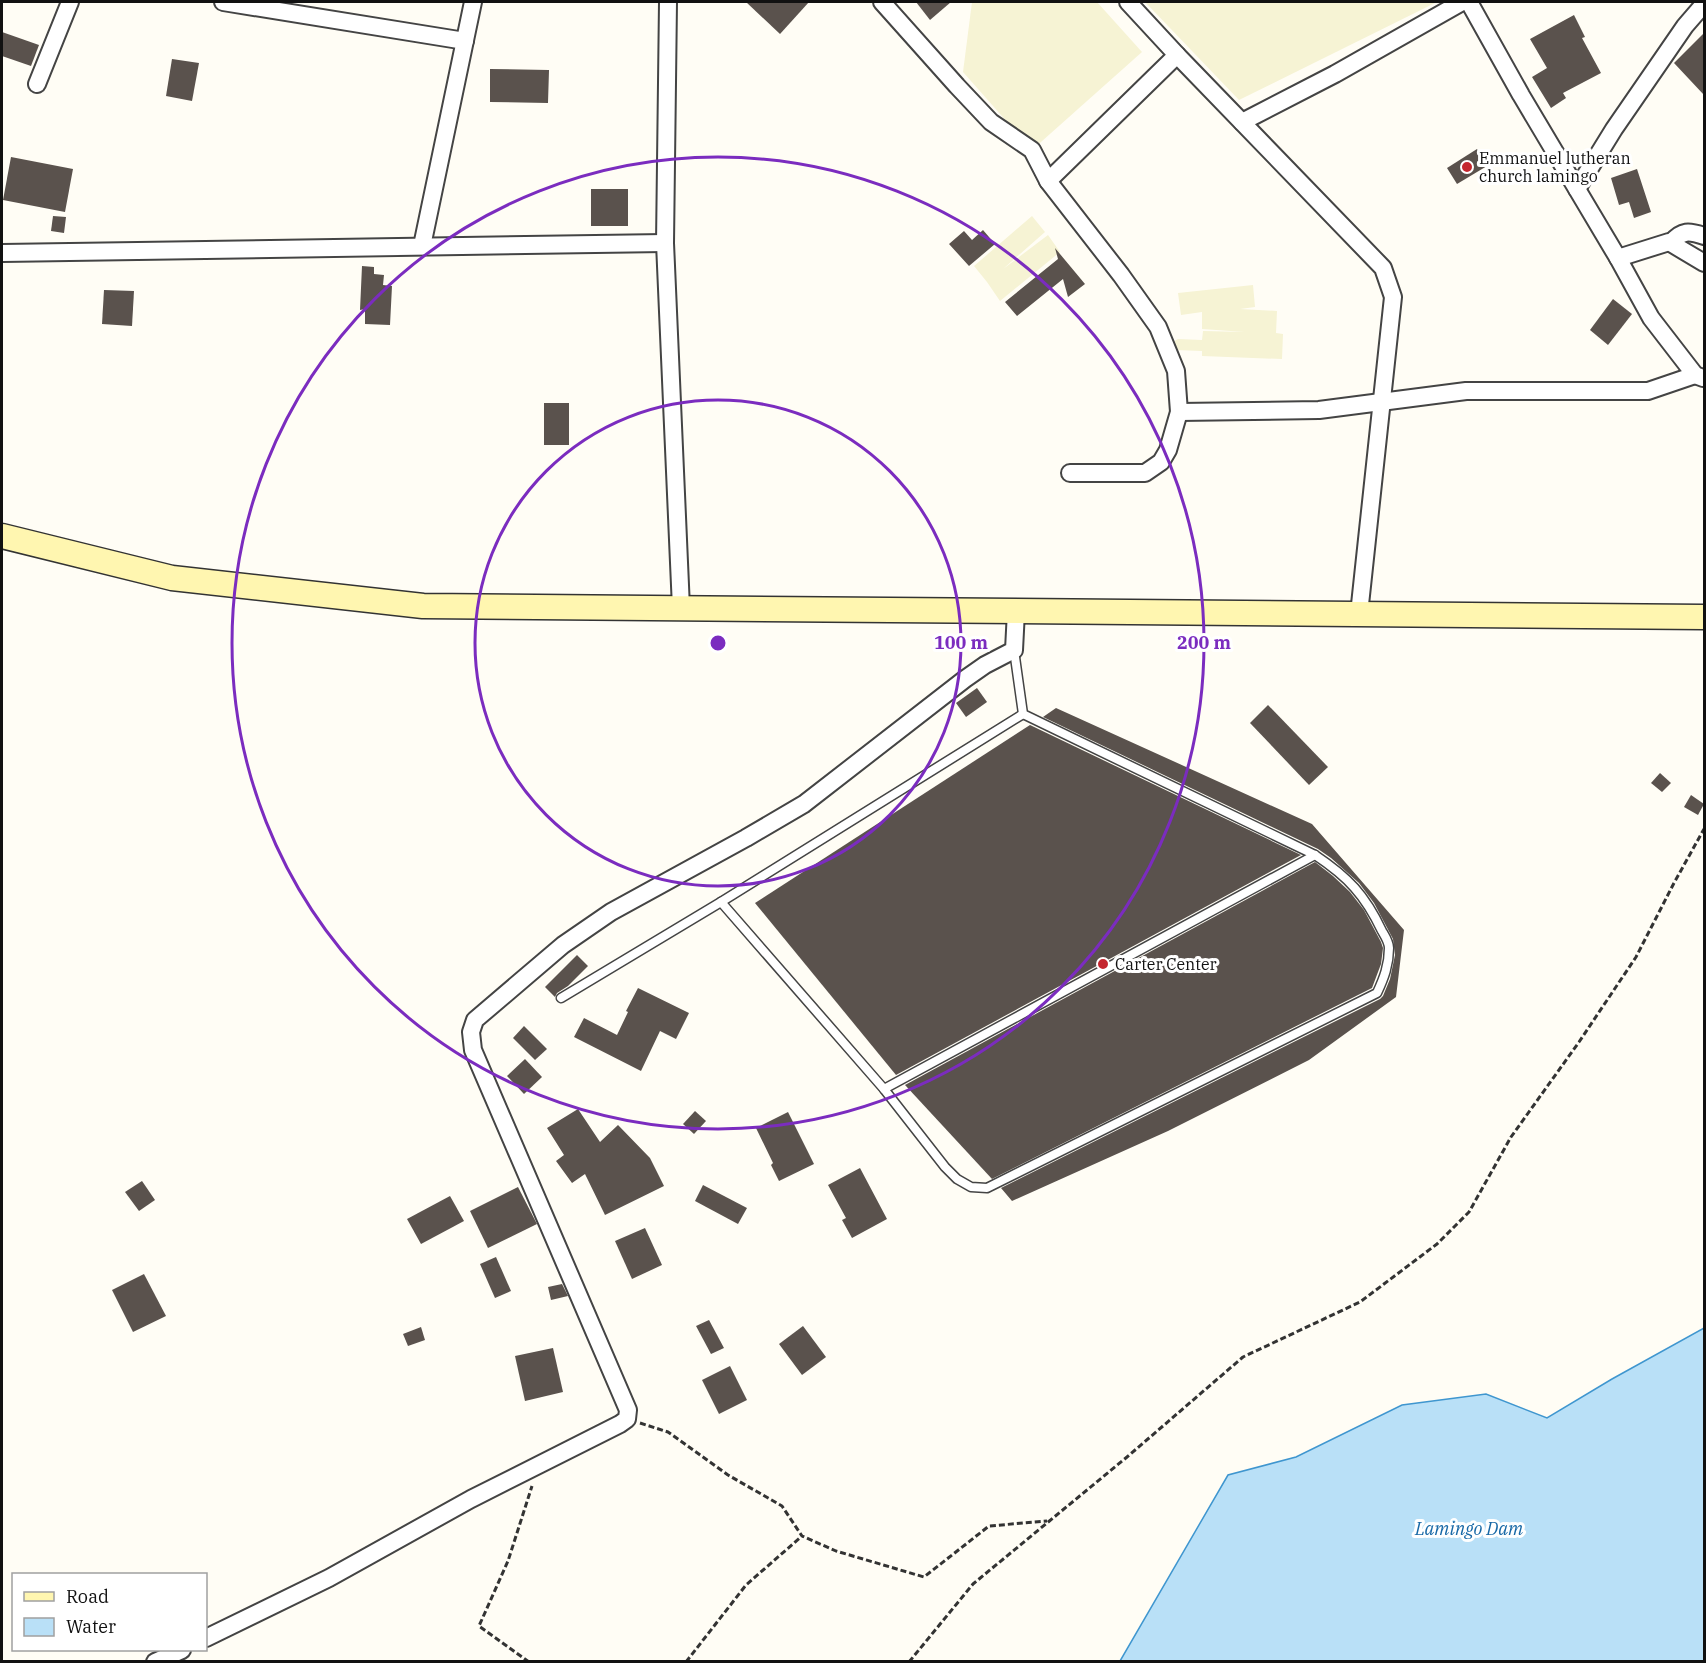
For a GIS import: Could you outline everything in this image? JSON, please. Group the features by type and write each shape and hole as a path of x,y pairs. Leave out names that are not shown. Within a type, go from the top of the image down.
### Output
{"main road":[{"path":"2,536 172,579 423,606 1704,617"}],"street":[{"path":"37,84 70,2"},
{"path":"223,2 465,40"},
{"path":"422,246 473,2"},
{"path":"668,2 665,243 681,608"},
{"path":"882,2 992,122 1032,150 1048,181 1158,327 1176,371 1179,412 1168,450 1161,462 1145,473 1070,473"},
{"path":"1128,2 1177,56 1383,268 1393,297 1359,614"},
{"path":"1242,122 1335,74 1462,2"},
{"path":"1179,412 1318,410 1466,391 1648,391 1700,377 1651,318 1469,2"},
{"path":"1577,189 1627,110 1685,26 1704,4"},
{"path":"1048,181 1177,56"},
{"path":"1671,243 1678,235 1691,231 1704,236"},
{"path":"1618,258 1670,242 1704,263"},
{"path":"2,253 665,243"},
{"path":"207,1638 329,1578 471,1499 627,1419 628,1410 473,1050 471,1032 475,1020 563,945 611,912 804,804 985,665 1014,650 1016,611"},
{"path":"155,1662 180,1651"}],"lane":[{"path":"1014,650 1023,714"},
{"path":"721,903 884,1089 945,1167 957,1179 971,1187 987,1188 1377,993 1387,974 1389,946 1372,909 1337,870 1315,855 1023,714"},
{"path":"561,999 721,903 1023,714"},
{"path":"884,1089 1315,855"}],"path":[{"path":"909,1662 972,1584 1127,1457 1243,1356 1360,1302 1437,1244 1469,1212 1511,1137 1580,1042 1636,957 1704,829"},
{"path":"627,1419 668,1432 728,1475 783,1506 802,1536 836,1551 924,1577 989,1526 1048,1521"},
{"path":"529,1662 479,1626 508,1561 539,1464"},
{"path":"686,1662 746,1585 802,1536"}],"shaded area":[{"path":"972,2 1097,2 1142,52 1032,150 963,72"},
{"path":"1145,2 1437,2 1239,100"},
{"path":"1032,216 1045,232 1003,269 1048,235 1060,252 1000,301 974,266"},
{"path":"1253,285 1255,307 1240,309 1277,311 1276,333 1283,334 1282,359 1202,356 1202,351 1175,350 1171,343 1178,339 1202,340 1203,331 1245,332 1202,329 1202,312 1181,315 1178,293"}],"water":[{"name":"Lamingo Dam","path":"1704,1328 1704,1661 1120,1661 1228,1475 1296,1457 1402,1405 1486,1394 1547,1418"}],"building":[{"path":"746,2 809,2 780,34"},
{"path":"916,2 951,2 930,20"},
{"path":"1574,15 1585,37 1582,38 1601,73 1563,93 1566,98 1551,108 1532,77 1547,68 1530,39"},
{"path":"2,32 39,45 31,66 2,56"},
{"path":"1704,33 1704,95 1674,63"},
{"path":"172,59 199,63 192,101 166,96"},
{"path":"490,69 549,70 548,103 490,102"},
{"name":"Emmanuel lutheran church lamingo","path":"1477,149 1487,166 1457,184 1447,168"},
{"path":"11,157 73,169 65,212 3,200"},
{"path":"1637,169 1651,212 1634,218 1629,202 1619,205 1611,178"},
{"path":"591,189 628,189 628,226 591,226"},
{"path":"53,216 66,217 64,233 51,231"},
{"path":"983,230 995,244 969,266 949,244 964,231 972,240"},
{"path":"1055,248 1085,284 1068,297 1063,279 1017,316 1005,302 1058,259"},
{"path":"362,266 374,267 374,274 384,275 383,285 392,286 390,325 365,324 365,309 360,310"},
{"path":"104,290 134,291 132,326 102,324"},
{"path":"1613,299 1632,314 1608,345 1590,330"},
{"path":"544,403 569,403 569,445 544,445"},
{"path":"977,688 987,702 966,717 956,703"},
{"path":"1268,705 1328,767 1309,785 1250,723"},
{"path":"1056,708 1312,824 1404,930 1396,997 1309,1060 1168,1131 1012,1201 1001,1188 1380,999 1390,979 1395,955 1393,939 1374,903 1359,883 1331,858 1318,849 1043,717"},
{"path":"1030,725 1301,855 896,1075 755,903"},
{"path":"1660,773 1671,783 1662,792 1651,783"},
{"path":"1691,795 1704,804 1698,815 1684,807"},
{"path":"1315,862 1350,892 1364,910 1381,942 1383,948 1381,964 1372,988 992,1179 905,1085"},
{"path":"577,955 588,966 555,997 545,987"},
{"path":"638,988 689,1013 676,1039 660,1031 641,1071 574,1037 584,1018 617,1035"},
{"path":"524,1026 547,1049 535,1060 513,1038"},
{"path":"525,1059 542,1077 524,1094 507,1076"},
{"path":"578,1109 600,1142 618,1125 650,1158 664,1186 605,1215 585,1174 572,1183 556,1161 564,1155 547,1128"},
{"path":"695,1111 706,1121 694,1134 683,1124"},
{"path":"788,1112 814,1164 779,1181 756,1128"},
{"path":"860,1168 887,1219 852,1238 842,1220 846,1218 828,1185"},
{"path":"142,1181 155,1200 139,1211 125,1192"},
{"path":"703,1185 747,1208 738,1224 695,1201"},
{"path":"518,1187 537,1224 488,1248 470,1211"},
{"path":"450,1196 464,1221 421,1244 407,1219"},
{"path":"645,1228 662,1265 632,1279 615,1241"},
{"path":"496,1257 511,1291 495,1298 480,1264"},
{"path":"144,1274 166,1316 133,1332 112,1290"},
{"path":"562,1284 568,1296 551,1300 548,1287"},
{"path":"709,1320 724,1348 711,1354 696,1326"},
{"path":"803,1326 826,1357 802,1375 779,1344"},
{"path":"421,1327 425,1340 408,1346 403,1334"},
{"path":"553,1348 563,1392 525,1401 515,1356"},
{"path":"730,1366 747,1400 719,1414 702,1380"}],"place":[{"name":"Emmanuel lutheran church lamingo","path":"1467,167"},
{"name":"Carter Center","path":"1103,964"}]}
